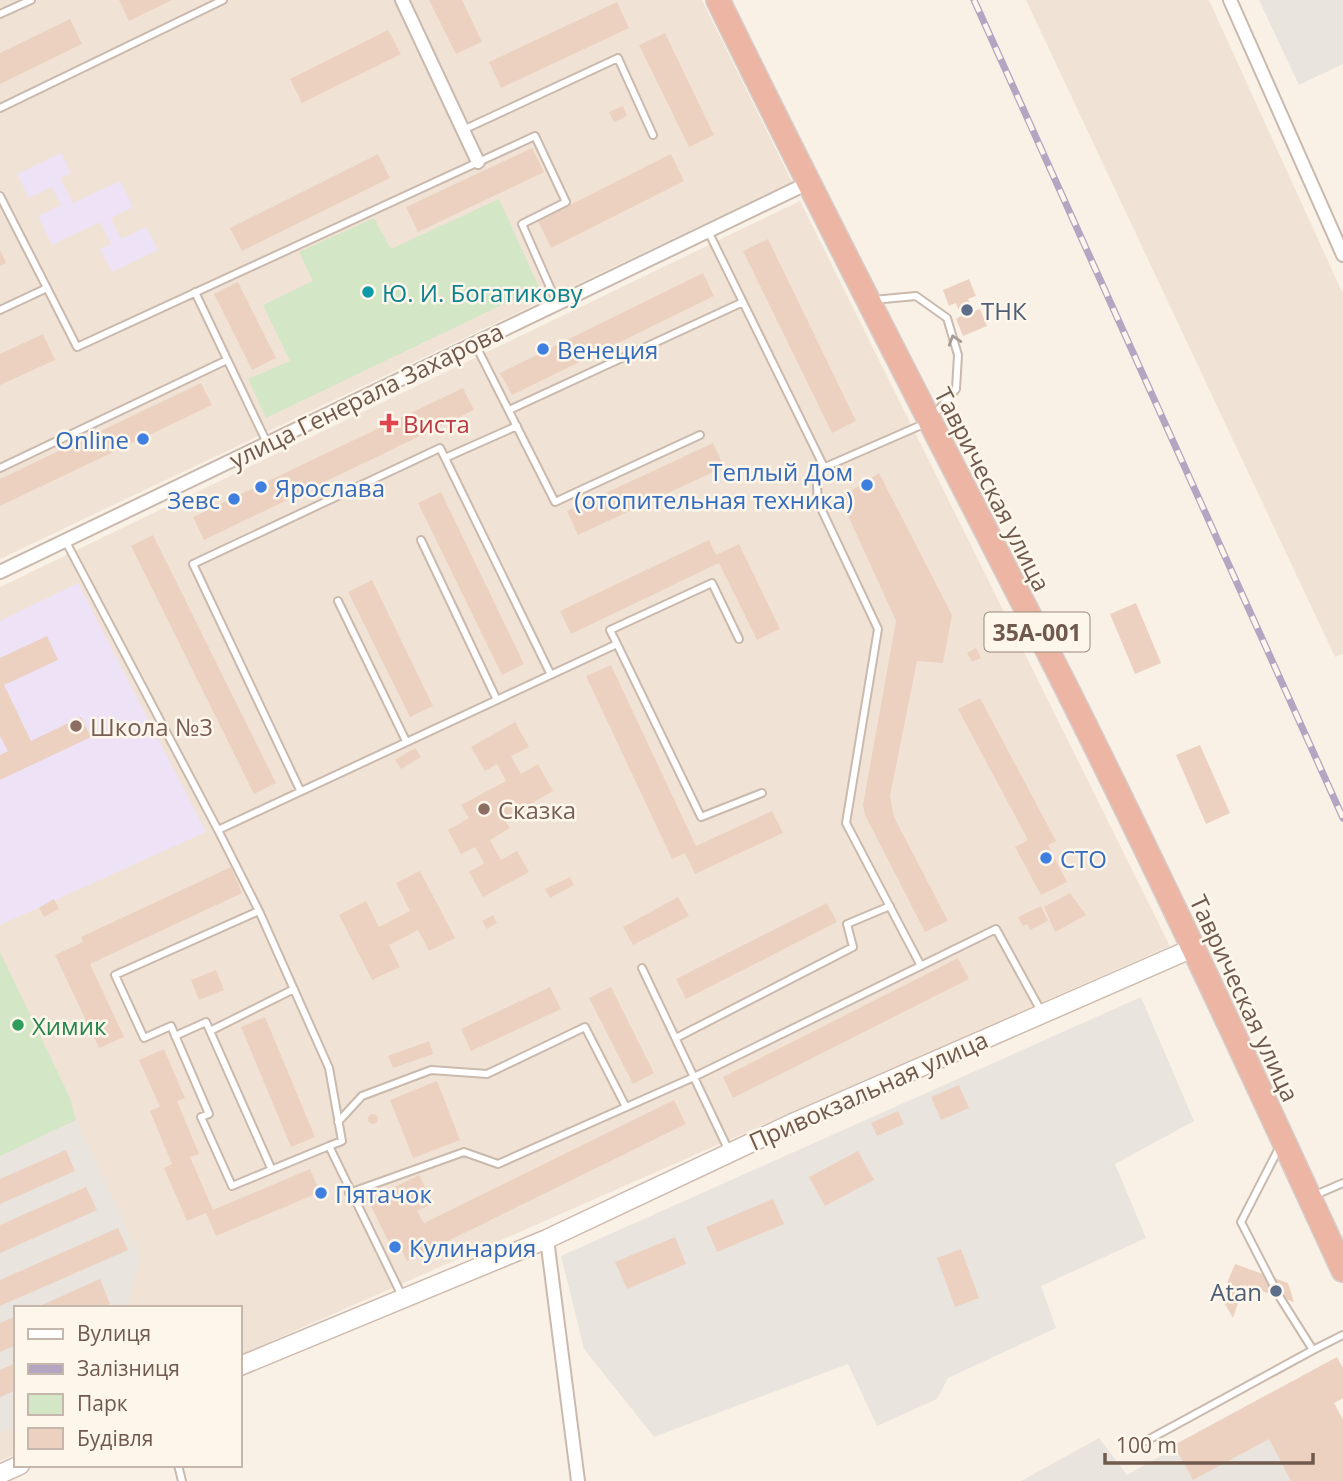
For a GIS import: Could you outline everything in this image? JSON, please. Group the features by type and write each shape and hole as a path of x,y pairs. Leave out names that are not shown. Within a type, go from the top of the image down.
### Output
{"highway":[{"name":"Таврическая улица","path":"718,0 807,183 870,301 928,421 1065,686 1193,948 1343,1270"}],"main road":[{"name":"Привокзальная улица","path":"242,1365 547,1239 730,1153 1041,1013 1193,948"}],"street":[{"path":"402,0 478,162"},
{"path":"1233,1 1343,255"},
{"name":"улица Генерала Захарова","path":"0,572 807,183"},
{"path":"547,1239 578,1481"}],"lane":[{"path":"0,14 31,0"},
{"path":"0,108 223,0"},
{"path":"463,130 618,58 653,135"},
{"path":"0,196 77,347 535,136 566,202 522,224 557,303"},
{"path":"708,231 824,467"},
{"path":"0,310 47,288"},
{"path":"195,292 267,443"},
{"path":"870,301 916,296 947,318 958,355 956,389 928,421 816,471 818,502 878,629 846,823 920,966"},
{"path":"509,410 744,302"},
{"path":"475,343 555,502 701,435"},
{"path":"0,468 228,360"},
{"path":"445,458 517,426"},
{"path":"300,790 193,564 440,448 550,673"},
{"path":"65,540 259,911 328,1068 342,1140 232,1186 201,1117 209,1114 172,1026 144,1038 115,975 259,911"},
{"path":"421,540 496,698"},
{"path":"739,639 712,583 610,630 701,817 762,793"},
{"path":"338,601 406,741"},
{"path":"218,830 496,698 617,644"},
{"path":"677,1038 853,947 847,924 890,906"},
{"path":"349,1192 464,1152 498,1164 694,1077 996,929 1041,1013"},
{"path":"642,968 730,1153"},
{"path":"210,1031 294,989"},
{"path":"175,1036 206,1022 271,1168"},
{"path":"338,1122 362,1096 431,1070 487,1074 585,1027 626,1107"},
{"path":"1283,1141 1241,1222 1279,1296 1313,1350"},
{"path":"329,1146 402,1298"},
{"path":"1310,1198 1343,1183"},
{"path":"1146,1441 1343,1335"}],"shaded area":[{"path":"0,0 702,0 792,182 0,559"},
{"path":"1026,0 1209,0 1343,294 1343,654 1335,657"},
{"path":"1259,0 1343,0 1343,64 1299,85"},
{"path":"61,153 71,173 60,178 73,203 120,181 133,207 111,218 121,239 146,227 158,250 112,272 100,249 111,244 100,222 52,245 38,216 61,205 52,187 29,198 17,174"},
{"path":"800,201 1170,946 242,1354 242,1306 14,1306 14,1455 0,1461 0,587"},
{"name":"Школа №3","path":"78,583 206,832 0,925 0,621"},
{"path":"1141,997 1194,1121 1115,1164 1146,1238 1041,1286 1056,1328 948,1378 937,1399 877,1426 848,1364 654,1437 584,1349 561,1256"},
{"path":"76,1120 140,1256 128,1306 14,1306 14,1427 0,1433 0,1156"},
{"path":"1337,1357 1343,1398 1334,1403 1343,1420 1343,1481 1021,1481 1099,1438 1127,1475"}],"green space":[{"path":"499,199 539,287 266,418 248,379 290,361 263,305 313,281 299,252 374,218 391,249"},
{"name":"Химик","path":"0,952 70,1098 76,1120 0,1156"}],"building":[{"path":"119,0 172,0 129,21"},
{"path":"429,0 462,0 482,42 456,54"},
{"path":"617,2 629,28 501,88 489,62"},
{"path":"70,19 82,44 0,84 0,53"},
{"path":"388,30 401,54 302,103 290,79"},
{"path":"665,33 714,135 689,147 639,45"},
{"path":"623,106 627,116 614,122 609,112"},
{"path":"532,148 544,172 418,232 406,207"},
{"path":"378,154 390,178 242,251 230,228"},
{"path":"671,154 684,181 551,248 538,221"},
{"path":"768,239 856,421 832,433 743,251"},
{"path":"0,250 6,263 0,266"},
{"path":"703,273 714,296 512,395 500,373"},
{"path":"969,279 976,296 968,299 973,311 980,309 987,326 963,336 956,319 961,316 956,303 949,306 943,290"},
{"path":"238,282 276,358 252,370 214,294"},
{"path":"43,334 55,360 0,385 0,354"},
{"path":"201,383 212,405 0,506 0,479"},
{"path":"463,388 474,410 204,540 193,517"},
{"path":"713,443 724,467 578,535 567,511"},
{"path":"879,473 952,615 943,663 917,661 890,796 894,817 948,921 925,932 865,815 863,805 896,621 840,498"},
{"path":"441,492 524,664 502,675 418,503"},
{"path":"153,535 276,783 254,794 131,546"},
{"path":"709,540 716,555 739,544 780,629 757,640 719,563 571,634 560,611"},
{"path":"372,580 433,706 410,717 348,592"},
{"path":"1136,603 1161,663 1135,674 1110,614"},
{"path":"47,636 58,660 4,685 31,741 81,717 91,737 0,780 0,755 8,751 0,736 0,658"},
{"path":"976,648 981,658 972,662 967,653"},
{"path":"611,665 696,846 772,811 783,833 695,874 685,853 672,859 586,676"},
{"path":"980,698 1056,841 1048,845 1067,882 1041,895 1015,847 1028,840 958,709"},
{"path":"515,722 529,747 511,756 521,774 538,764 553,791 504,819 510,828 490,840 501,860 517,851 529,872 483,897 469,872 484,863 475,847 461,854 448,830 469,818 461,805 506,781 497,764 485,771 471,747"},
{"path":"1200,745 1230,813 1206,824 1176,755"},
{"path":"415,748 421,757 401,769 395,760"},
{"path":"231,867 242,893 90,964 124,1037 99,1048 55,955 83,942 81,937"},
{"path":"420,871 455,938 429,951 418,930 389,945 400,967 372,980 339,915 366,901 379,927 410,911 396,883"},
{"path":"570,877 574,885 550,898 545,889"},
{"path":"1070,893 1086,915 1055,932 1044,907"},
{"path":"678,897 689,916 633,945 623,927"},
{"path":"54,899 59,909 44,917 39,908"},
{"path":"827,903 837,922 686,999 676,979"},
{"path":"1041,906 1048,921 1030,930 1027,924 1023,926 1018,917"},
{"path":"493,915 497,923 487,929 482,921"},
{"path":"958,958 969,979 733,1098 723,1077"},
{"path":"216,970 224,990 199,1000 191,980"},
{"path":"550,987 561,1009 471,1051 461,1029"},
{"path":"611,987 654,1073 633,1084 589,998"},
{"path":"265,1017 315,1137 291,1147 241,1027"},
{"path":"429,1041 433,1054 393,1068 388,1056"},
{"path":"164,1049 185,1098 177,1101 199,1154 190,1157 213,1210 310,1169 320,1192 216,1236 206,1213 187,1221 164,1168 172,1164 150,1111 160,1107 139,1060"},
{"path":"437,1081 460,1140 413,1158 390,1100"},
{"path":"959,1085 969,1108 941,1120 931,1097"},
{"path":"674,1100 686,1124 407,1261 400,1247 393,1251 368,1200 419,1175 433,1203 417,1211 424,1223"},
{"path":"898,1111 904,1124 877,1136 871,1123"},
{"path":"373,1114 378,1119 373,1124 368,1119"},
{"path":"66,1150 75,1171 0,1204 0,1179"},
{"path":"858,1151 874,1180 825,1206 809,1177"},
{"path":"86,1187 97,1210 0,1253 0,1225"},
{"path":"773,1199 784,1224 717,1252 706,1227"},
{"path":"118,1228 128,1250 0,1306 0,1280"},
{"path":"675,1237 686,1264 627,1289 615,1262"},
{"path":"961,1249 979,1298 955,1307 937,1258"},
{"name":"Atan","path":"1235,1264 1288,1283 1294,1302 1244,1285 1233,1318 1221,1297"},
{"path":"100,1279 110,1304 106,1306 39,1306"},
{"path":"14,1317 14,1346 0,1352 0,1323"},
{"path":"1337,1357 1343,1368 1343,1398 1334,1403 1343,1420 1343,1481 1291,1481 1269,1439 1193,1480 1174,1445"},
{"path":"14,1364 14,1391 0,1397 0,1370"}],"railway":[{"path":"974,0 1343,818"}],"place":[{"name":"Ю. И. Богатикову","path":"368,292"},
{"name":"ТНК","path":"967,310"},
{"name":"Венеция","path":"543,349"},
{"name":"Виста","path":"389,423"},
{"name":"Online","path":"143,439"},
{"name":"Теплый Дом (отопительная техника)","path":"867,485"},
{"name":"Ярослава","path":"261,487"},
{"name":"Зевс","path":"234,499"},
{"name":"Школа №3","path":"76,726"},
{"name":"Сказка","path":"484,809"},
{"name":"СТО","path":"1046,858"},
{"name":"Химик","path":"18,1025"},
{"name":"Пятачок","path":"321,1193"},
{"name":"Кулинария","path":"395,1247"},
{"name":"Atan","path":"1276,1291"}]}
